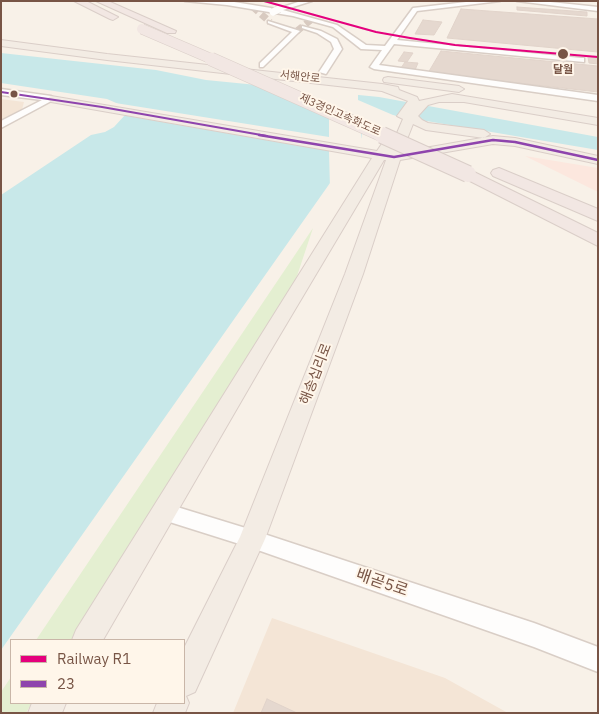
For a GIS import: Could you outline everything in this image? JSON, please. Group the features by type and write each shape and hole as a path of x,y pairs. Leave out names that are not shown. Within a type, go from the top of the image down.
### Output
{"highway":[{"name":"제3경인고속화도로","path":"78,1 282,89 469,163 493,170 598,225"},
{"name":"제3경인고속화도로","path":"100,1 369,115"},
{"name":"제3경인고속화도로","path":"394,125 469,163 598,240"},
{"path":"493,170 598,216"}],"main road":[{"name":"서해안로","path":"1,36 101,49 263,65 439,86 570,106"},
{"name":"서해안로","path":"1,43 107,57 382,87 598,122"},
{"name":"해송십리로","path":"185,679 252,539 354,274 400,120 414,101 410,96 382,87"},
{"path":"51,99 388,156 493,140 515,142"},
{"name":"해송십리로","path":"88,639 258,355 388,156 408,121 424,102 431,99 465,99"},
{"path":"412,116 418,123 426,126 494,136 598,160"}],"street":[{"path":"188,1 253,7 312,19"},
{"path":"309,1 276,10 269,15 319,32 334,41 338,49 323,72"},
{"path":"497,1 415,8 374,68 598,98"},
{"path":"520,1 598,9"},
{"path":"263,65 297,31 270,22"},
{"path":"390,45 581,60"},
{"path":"1,92 51,99"},
{"path":"1,126 51,99"},
{"name":"배곧5로","path":"164,512 252,539 534,635 598,660"}],"lane":[{"path":"312,19 335,26 364,46 390,45"}],"shaded area":[{"path":"1,99 24,102 22,110 1,121"},
{"path":"525,156 598,168 598,192"},
{"path":"272,618 445,678 508,713 233,713"}],"green space":[{"path":"313,228 296,279 72,639 37,639"},
{"path":"10,678 10,704 31,704 26,713 1,713 1,692"}],"water":[{"path":"1,53 156,70 206,80 379,97 598,137 598,150 379,113 362,134 362,138 357,141 335,142 342,166 1,650 1,195 91,135 105,132 114,127 125,115 123,106 107,99 1,83"}],"pier":[{"path":"250,81 358,92 358,100 407,121 380,116 366,133 361,132 362,141 349,146 335,144 351,155 330,188 329,151 122,115 123,110 121,107 109,102 329,137 329,117"}],"building":[{"path":"517,7 587,12 587,16 517,10"},
{"path":"461,9 598,19 598,52 447,38"},
{"path":"423,20 442,22 434,35 415,34"},
{"path":"441,51 598,66 598,92 428,73"},
{"path":"404,52 413,53 407,62 398,61"},
{"path":"588,57 598,58 598,64 589,63"},
{"path":"405,62 418,63 415,70 401,68"},
{"path":"267,699 297,713 261,713"}],"tunnel":[{"path":"253,7 270,22"},
{"path":"297,31 312,19"}],"railway":[{"path":"264,1 376,32 410,38 455,45 598,57"}],"rail line":[{"name":"R1","path":"264,1 376,32 410,38 455,45 598,57"}],"transit line":[{"name":"23","path":"1,92 102,107 382,156 394,157 493,140 515,142 598,160"}],"place":[{"name":"달월","path":"563,54"}]}
